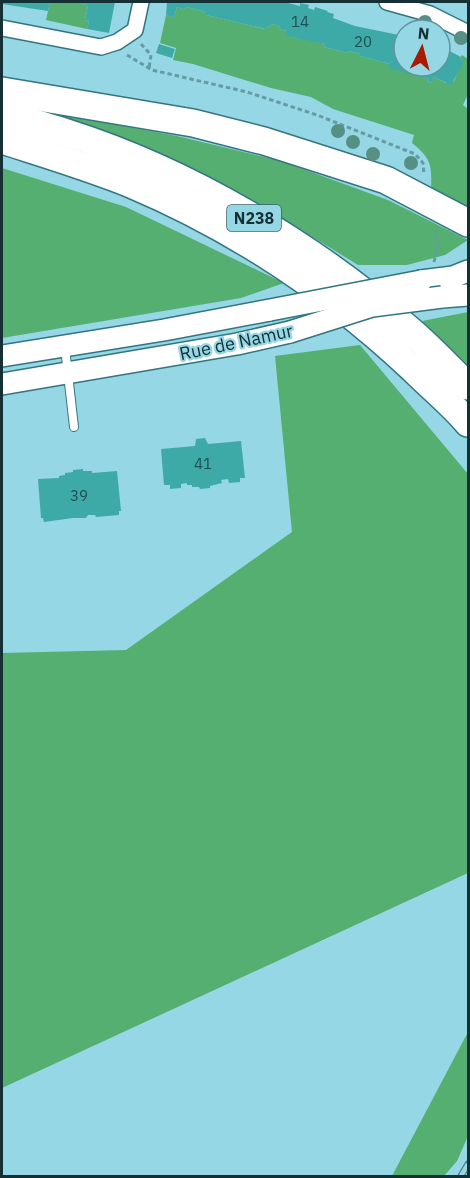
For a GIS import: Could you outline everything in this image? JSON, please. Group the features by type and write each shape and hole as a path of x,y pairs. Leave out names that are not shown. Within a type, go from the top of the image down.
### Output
{"highway":[{"path":"2,91 193,123 264,141 386,180 468,223"},
{"name":"N238","path":"2,114 68,133 138,160 201,189 262,223 319,259 406,326 468,387"},
{"name":"N238","path":"2,140 61,158 132,185 191,213 281,264 375,333 468,423"}],"main road":[{"name":"Rue de Namur","path":"2,356 65,347 453,277 468,271"},
{"name":"Rue de Namur","path":"2,384 237,344 291,332 372,306 468,295"}],"street":[{"path":"2,28 101,47 117,42 135,30 141,2"},
{"path":"387,2 430,14 468,33"}],"lane":[{"path":"65,347 74,427"}],"path":[{"path":"132,33 151,55 148,68"}],"green space":[{"path":"50,2 81,2 81,4 88,5 85,20 89,21 87,29 46,20"},
{"path":"177,7 185,10 186,7 206,12 206,15 265,29 271,24 280,26 279,29 287,31 291,37 325,44 324,47 348,53 349,51 392,65 392,78 426,78 431,83 434,78 446,83 454,81 463,60 460,58 462,55 468,59 468,94 463,105 468,109 468,206 431,189 429,163 423,153 412,143 414,135 333,109 311,97 173,60 176,48 160,43 166,15 174,18"},
{"path":"57,114 177,136 281,161 388,200 468,240 445,255 407,265 358,265 258,203 163,155"},
{"path":"2,168 126,207 284,283 241,298 2,338"},
{"path":"468,312 468,365 422,321"},
{"path":"360,345 468,474 468,873 2,1088 2,653 126,650 292,532 275,356"},
{"path":"468,1032 468,1136 457,1161 444,1176 392,1176"}],"building":[{"path":"2,2 50,2 48,11 2,4"},
{"path":"81,2 115,2 109,33 87,29 89,21 85,20 88,5 81,4"},
{"path":"167,2 284,2 300,6 300,3 309,5 308,8 314,10 315,7 328,11 334,14 333,18 355,26 392,34 392,69 389,68 390,64 360,56 360,54 349,51 348,53 324,47 325,44 291,37 286,34 287,31 279,29 280,26 271,24 266,29 206,15 206,12 186,7 185,10 177,7 174,18 166,15"},
{"path":"159,44 175,49 172,58 156,53"},
{"path":"452,52 461,57 463,64 451,85 436,78 452,78"},
{"path":"205,438 208,444 241,441 245,478 240,478 240,482 229,483 228,479 221,480 222,483 200,489 187,485 187,483 181,484 181,488 170,489 170,485 164,485 161,449 195,446 196,439"},
{"path":"83,469 83,471 92,471 92,473 117,471 121,511 119,515 96,517 88,515 86,518 44,522 41,518 38,479 59,478 73,470"}],"railway":[{"path":"461,1176 468,1164"}]}
